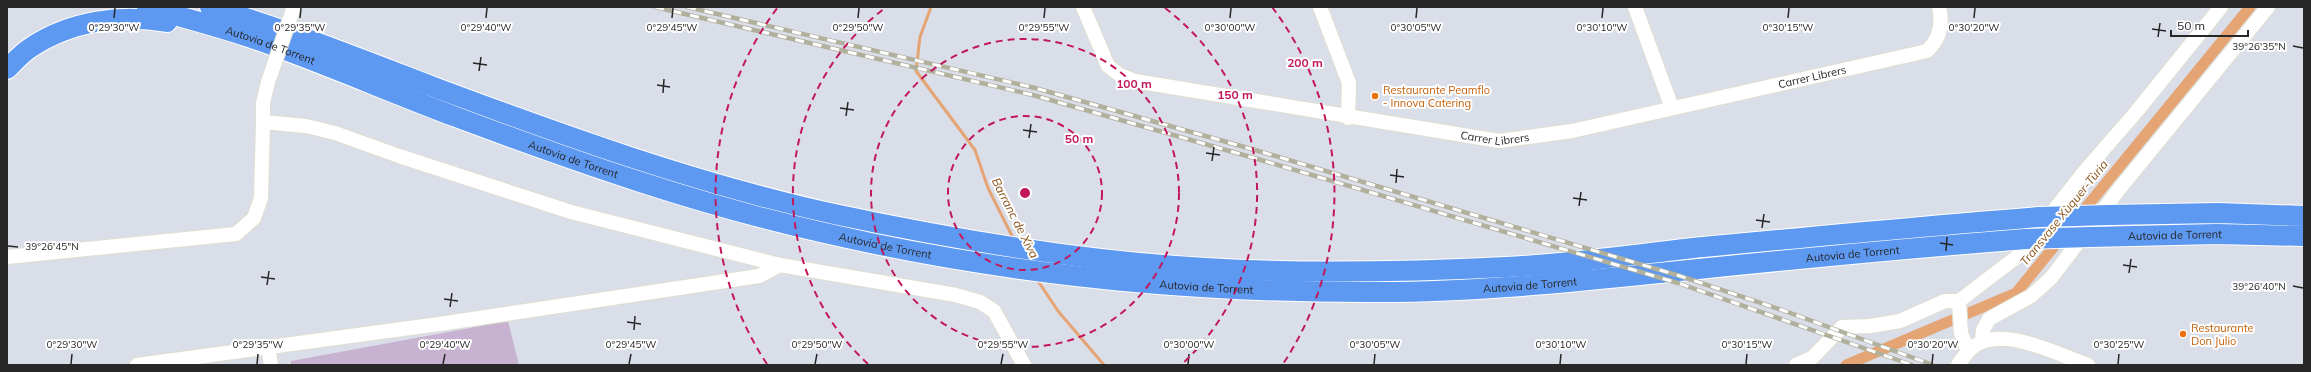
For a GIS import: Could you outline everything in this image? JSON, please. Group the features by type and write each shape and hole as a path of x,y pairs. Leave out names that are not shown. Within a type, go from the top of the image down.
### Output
{"highway":[{"name":"Autovia de Torrent","path":"147,7 249,37 455,116 607,171 717,205 824,233 975,262 1090,278 1205,288 1392,292 1554,284 1906,248 2026,239 2217,234 2304,236"},
{"name":"Autovia de Torrent","path":"210,7 255,20 463,98 615,151 720,185 808,207 970,241 1084,257 1204,268 1276,271 1384,271 1512,267 1908,227 2040,217 2218,213 2304,216"},
{"path":"247,7 541,118 615,151"},
{"path":"7,69 29,48 70,27 118,18 166,21 603,178 717,205"}],"street":[{"path":"7,256 236,234 254,218 261,198 263,103 268,82 294,7"},
{"name":"Carrer Librers","path":"1083,7 1106,62 1120,75 1128,78 1142,82 1348,118 1499,141 1572,131 1927,51 1938,36 1942,22 1939,7"},
{"path":"1320,7 1349,83 1348,118"},
{"path":"1636,7 1672,108"},
{"path":"1796,365 1812,358 1842,327 1870,326 1900,321 1945,301 1959,301 2018,256 2084,172 2137,112 2221,7"},
{"path":"1982,342 1983,330 1989,319 2032,296 2051,278 2120,188 2268,7"},
{"path":"263,122 306,126 335,133 399,156 571,212 780,265 956,294 980,302 994,311 1024,365"},
{"path":"137,365 268,348 759,276 780,265"},
{"path":"1959,301 1961,333 1968,351"},
{"path":"1958,365 1968,351 1982,342 2001,338 2020,342 2088,365"},
{"path":"268,348 271,365"}],"shaded area":[{"path":"508,321 519,365 291,365 291,361"}],"waterway":[{"name":"Barranc de Xiva","path":"931,7 920,37 916,71 975,150 988,188 1014,240"},
{"name":"Transvase Xùquer-Tùria","path":"1846,365 2016,293 2250,7"},
{"name":"Barranc de Xiva","path":"1036,278 1058,311 1104,365"}],"railway":[{"path":"655,7 1033,95 1254,158 1678,283 1912,365"},
{"path":"687,7 1035,88 1255,150 1680,276 1782,310 1933,365"}],"place":[{"name":"Restaurante Peamflo - Innova Catering","path":"1375,96"},
{"name":"Restaurante Don Julio","path":"2183,334"}]}
